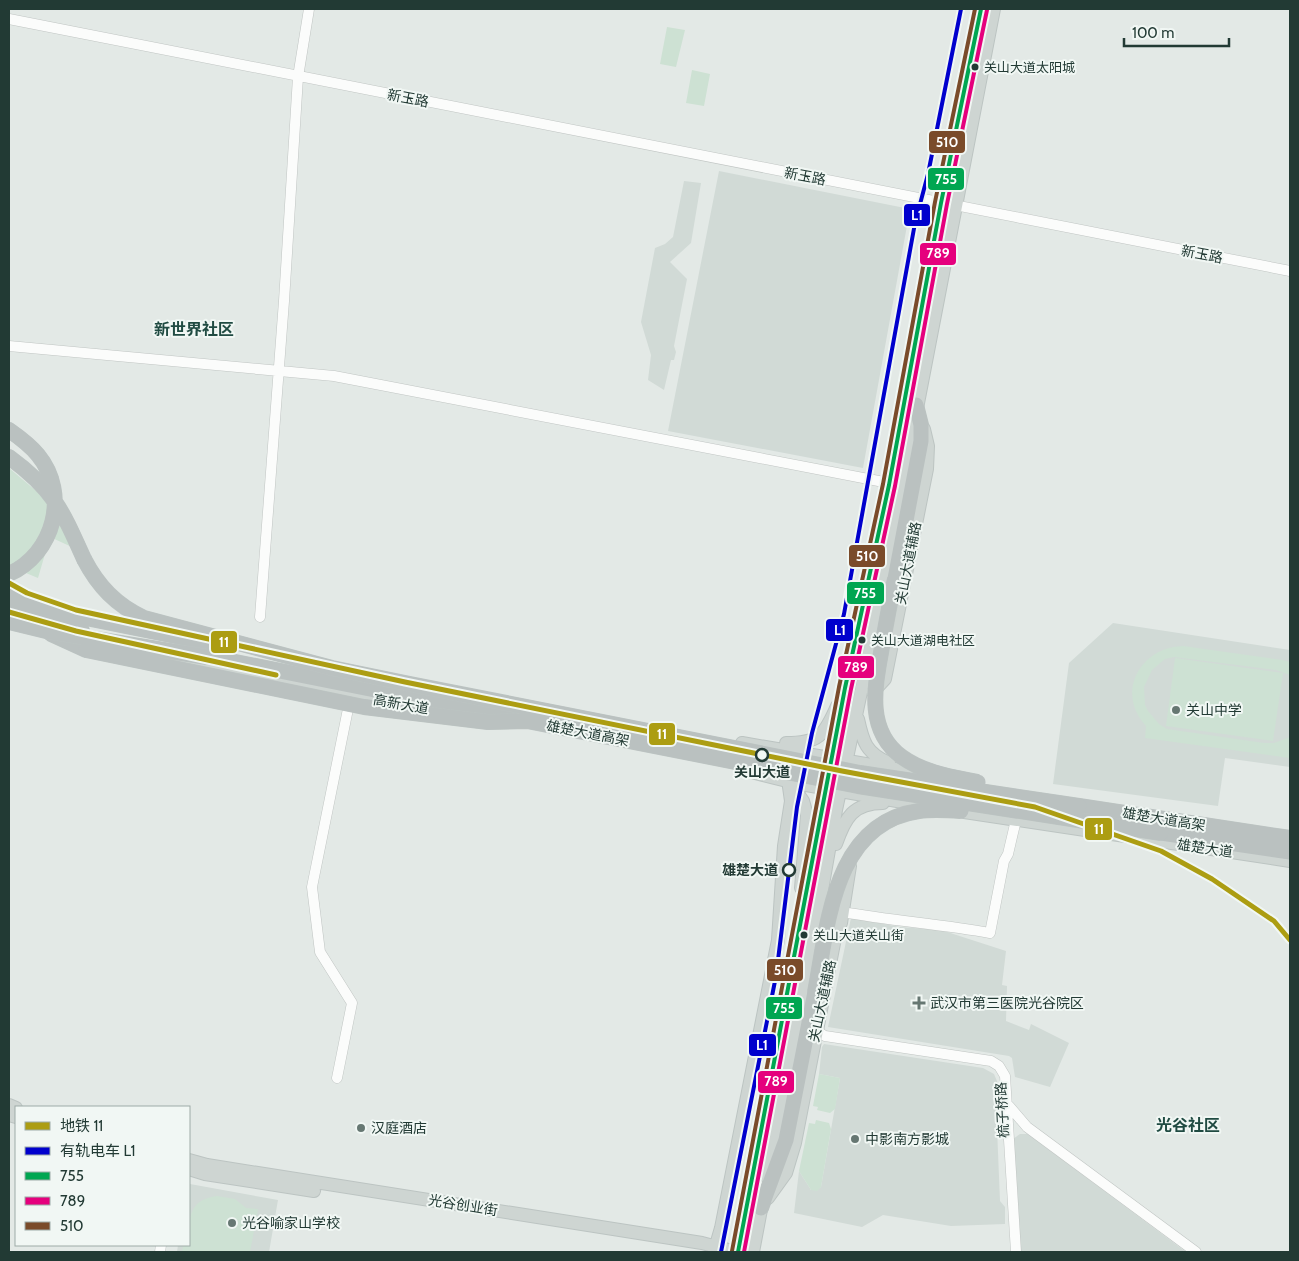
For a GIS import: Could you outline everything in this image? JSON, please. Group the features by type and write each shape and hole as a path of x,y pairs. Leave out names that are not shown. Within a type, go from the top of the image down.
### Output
{"highway":[{"path":"916,405 921,425 921,441 875,684 874,704 881,732 893,749 912,763 939,773 1080,806"},
{"path":"9,430 30,446 42,461 51,478 55,502 47,539 32,558 9,574"},
{"path":"9,448 47,484 97,581 116,601 134,614 157,622 332,668"},
{"path":"9,457 46,489 61,508"},
{"name":"雄楚大道高架","path":"9,593 89,618 860,773 1290,838"},
{"name":"雄楚大道高架","path":"9,608 65,627 207,657 858,786 1290,852"},
{"path":"9,622 46,631 207,657"},
{"path":"30,624 86,650 364,707 488,722 527,721"},
{"path":"761,1208 786,1140 833,900 846,863 863,839 888,821 918,811 946,810 1161,833"}],"main road":[{"path":"737,1252 845,688 889,483 940,203 981,9"},
{"path":"753,1252 840,790 994,9"},
{"name":"关山大道辅路","path":"857,711 885,679 926,474 928,446 916,405"},
{"name":"高新大道","path":"9,590 82,613 165,631 750,744 797,750 833,758"},
{"name":"高新大道","path":"9,617 88,641 351,695 574,734 791,782"},
{"path":"750,744 806,742 821,736 828,727 845,688"},
{"path":"857,711 861,733 869,750 877,758 905,769"},
{"path":"833,758 905,769 986,787 1290,830"},
{"path":"791,782 803,801 807,815 801,884 802,920"},
{"path":"713,1250 778,940 784,846 791,802 791,782"},
{"name":"雄楚大道","path":"791,782 902,803 1290,861"},
{"path":"822,887 843,823 850,815 870,803 902,803"},
{"name":"关山大道辅路","path":"761,1208 786,1173 795,1143 812,1047 836,928 841,923 853,855 861,838 868,829 890,814 902,810 930,807"},
{"path":"822,887 845,894"},
{"path":"816,924 836,928"},
{"name":"光谷创业街","path":"190,1160 207,1165 713,1250"},
{"name":"光谷创业街","path":"190,1169 205,1174 713,1250 737,1252"}],"street":[{"path":"260,617 298,77 309,9"},
{"name":"新玉路","path":"9,19 1290,271"},
{"path":"9,346 278,371 378,384 889,483"},
{"path":"337,1078 352,1003 320,952 312,887 351,695"},
{"path":"843,912 893,921 942,924 990,933 1004,861 1008,854 1016,820"},
{"name":"梳子桥路","path":"817,1023 820,1033 825,1036 995,1062 1005,1076 1009,1106 1016,1252"},
{"name":"梳子桥路","path":"812,1047 818,1041 823,1040 985,1064 994,1068 1000,1075 1002,1084 1011,1252"},
{"path":"1009,1106 1027,1127 1196,1252"},
{"path":"1010,1142 1015,1132 1028,1132 1189,1252"}],"shaded area":[{"path":"719,171 910,209 863,468 668,431"},
{"path":"684,181 701,183 691,243 670,262 687,279 674,346 676,352 674,360 671,360 664,390 648,380 651,355 641,322 655,248 665,244 673,237"},
{"name":"关山中学","path":"1113,623 1290,650 1290,767 1225,758 1218,806 1053,784 1069,663"},
{"name":"武汉市第三医院光谷院区","path":"851,918 900,927 941,930 1006,951 1002,985 1007,986 1006,1021 1029,1030 1031,1024 1069,1043 1050,1087 1015,1077 1012,1058 1009,1056 828,1027"},
{"path":"824,1044 983,1068 994,1074 999,1086 1001,1125 997,1128 1000,1201 1005,1207 1005,1224 951,1226 883,1215 862,1227 794,1213 799,1171 811,1190 821,1187 840,1078 819,1074"},
{"path":"1020,1134 1028,1134 1186,1252 1019,1252 1013,1139"},
{"name":"光谷喻家山学校","path":"190,1184 278,1200 269,1252 177,1252 178,1246 190,1246"}],"green space":[{"path":"667,27 685,30 676,67 660,64"},
{"path":"692,70 710,74 704,106 686,103"},
{"path":"9,468 48,501 74,548 50,537 38,578 9,566"},
{"path":"1183,646 1290,662 1290,675 1276,670 1174,657 1165,659 1152,670 1144,687 1145,705 1159,724 1167,729 1264,743 1274,743 1290,737 1290,758 1145,738 1146,726 1137,713 1133,700 1133,686 1137,674 1144,663 1155,654 1168,648"},
{"path":"1175,658 1283,673 1273,741 1166,726"},
{"path":"819,1074 840,1078 835,1109 830,1113 817,1110 818,1107 813,1106"},
{"path":"816,1120 829,1123 831,1129 821,1187 817,1191 811,1190 799,1171 809,1123 815,1124"},
{"name":"光谷喻家山学校","path":"217,1196 235,1199 246,1208 258,1209 250,1252 182,1252 183,1246 190,1246 190,1220 192,1213 200,1202"}],"metro line":[{"name":"11","path":"9,583 27,593 76,610 405,682 842,771 1035,807 1161,851 1212,879 1274,921 1290,940"},
{"name":"11","path":"9,612 76,631 276,675"}],"tram line":[{"name":"L1","path":"721,1252 776,976 797,807 812,733 844,614 915,223 928,174 961,9"}],"transit line":[{"name":"510","path":"732,1251 839,687 883,484 935,202 975,9"},
{"name":"755","path":"738,1252 845,688 889,485 941,203 981,9"},
{"name":"789","path":"744,1252 851,689 895,486 947,204 987,10"}],"place":[{"name":"关山大道太阳城","path":"975,67"},
{"name":"关山大道湖电社区","path":"862,640"},
{"name":"关山中学","path":"1176,710"},
{"name":"关山大道","path":"762,755"},
{"name":"雄楚大道","path":"789,870"},
{"name":"关山大道关山街","path":"804,935"},
{"name":"武汉市第三医院光谷院区","path":"919,1003"},
{"name":"汉庭酒店","path":"361,1128"},
{"name":"中影南方影城","path":"855,1139"},
{"name":"光谷喻家山学校","path":"232,1223"}],"district":[{"name":"新世界社区","path":"194,329"},
{"name":"光谷社区","path":"1188,1125"}]}
